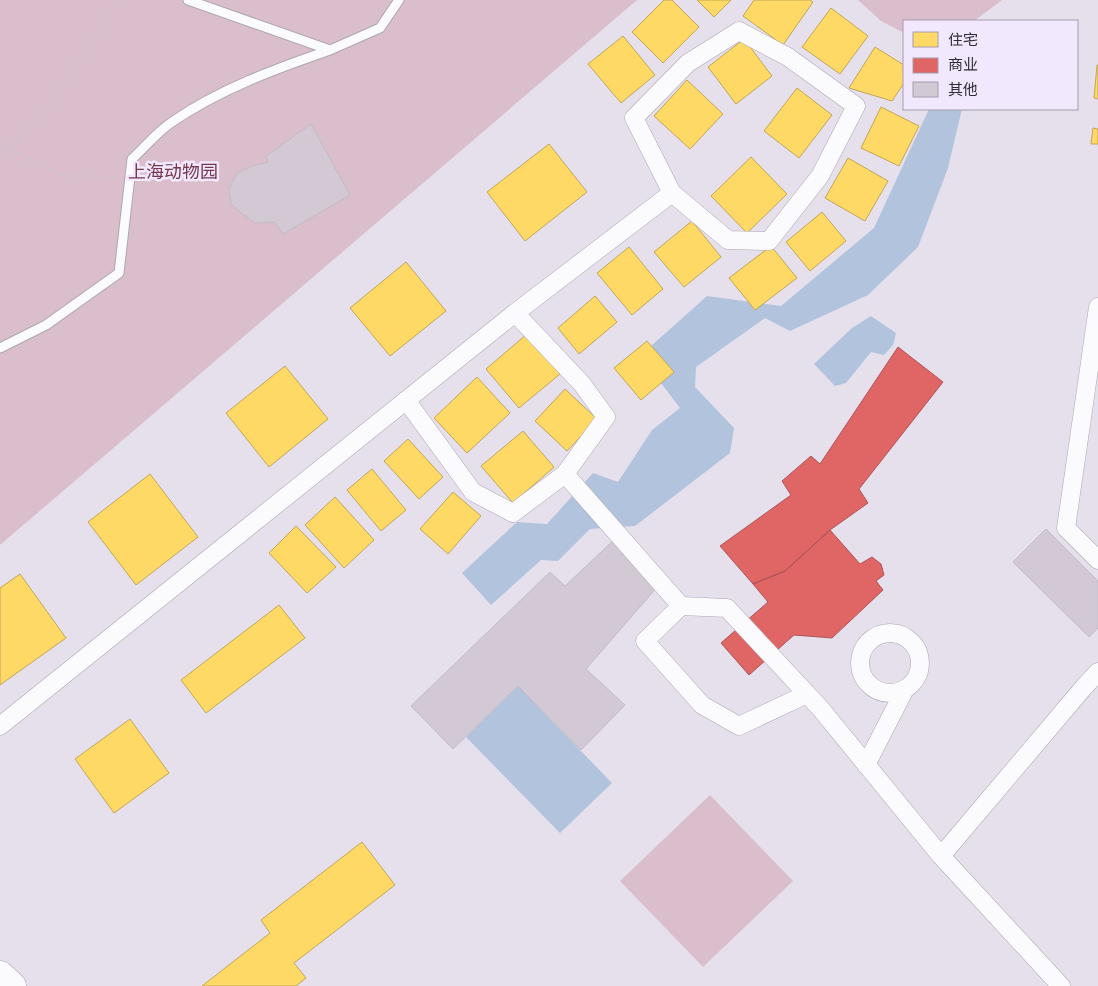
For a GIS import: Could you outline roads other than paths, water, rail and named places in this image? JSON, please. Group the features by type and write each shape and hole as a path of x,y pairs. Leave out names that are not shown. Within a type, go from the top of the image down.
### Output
{"highway":[{"path":"0,975 12,986"}],"street":[{"path":"739,31 788,57 856,106 820,176 769,241 728,240 672,193 634,118 688,63 739,31"},
{"path":"0,726 515,313 672,193"},
{"path":"1098,307 1066,528 1098,560"},
{"path":"406,400 473,492 513,513 565,474 606,417 582,384 515,313"},
{"path":"565,474 681,606 727,608 807,694 941,856 1061,986"},
{"path":"681,606 646,641 702,705 739,726 807,694"},
{"path":"941,856 1098,672"},
{"path":"866,765 904,690"}],"lane":[{"path":"188,0 330,50"},
{"path":"0,348 46,325 119,273 132,159 170,123 205,102 271,70 330,50 380,28 399,0"}],"water":[{"path":"929,110 962,110 948,168 918,247 868,295 790,331 765,318 696,367 695,387 734,428 730,453 635,526 590,529 558,561 541,560 491,605 462,573 517,522 547,524 593,473 618,482 652,430 680,408 661,383 673,372 651,346 707,296 781,306 874,228"},
{"path":"871,316 896,333 893,345 884,355 871,352 846,383 835,386 814,364 852,328"},
{"path":"518,686 612,783 560,833 466,737"}],"park label":[{"name":"上海动物园","path":"173,172"}]}
